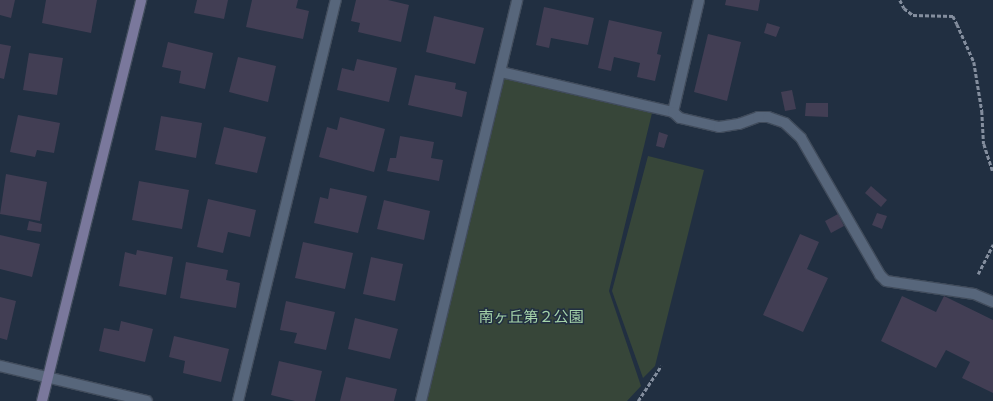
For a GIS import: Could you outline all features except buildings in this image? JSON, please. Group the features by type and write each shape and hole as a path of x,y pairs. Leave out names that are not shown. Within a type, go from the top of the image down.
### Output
{"street":[{"path":"42,401 140,0"},
{"path":"238,401 336,0"},
{"path":"421,401 501,72 516,0"},
{"path":"673,112 699,0"},
{"path":"501,72 673,112 680,118 719,127 739,124 758,117 768,116 785,123 801,138 880,275 893,282 974,294 993,302"},
{"path":"0,366 147,401"}],"path":[{"path":"900,0 904,8 913,15 953,16 958,24 974,62 982,111 984,144 993,171"},
{"path":"974,294 979,272 993,246"},
{"path":"638,401 660,366"}],"green space":[{"name":"南ヶ丘第２公園","path":"504,77 652,113 609,291 641,386 627,401 425,401"},
{"path":"648,156 704,170 655,366 643,378 612,291"}]}
